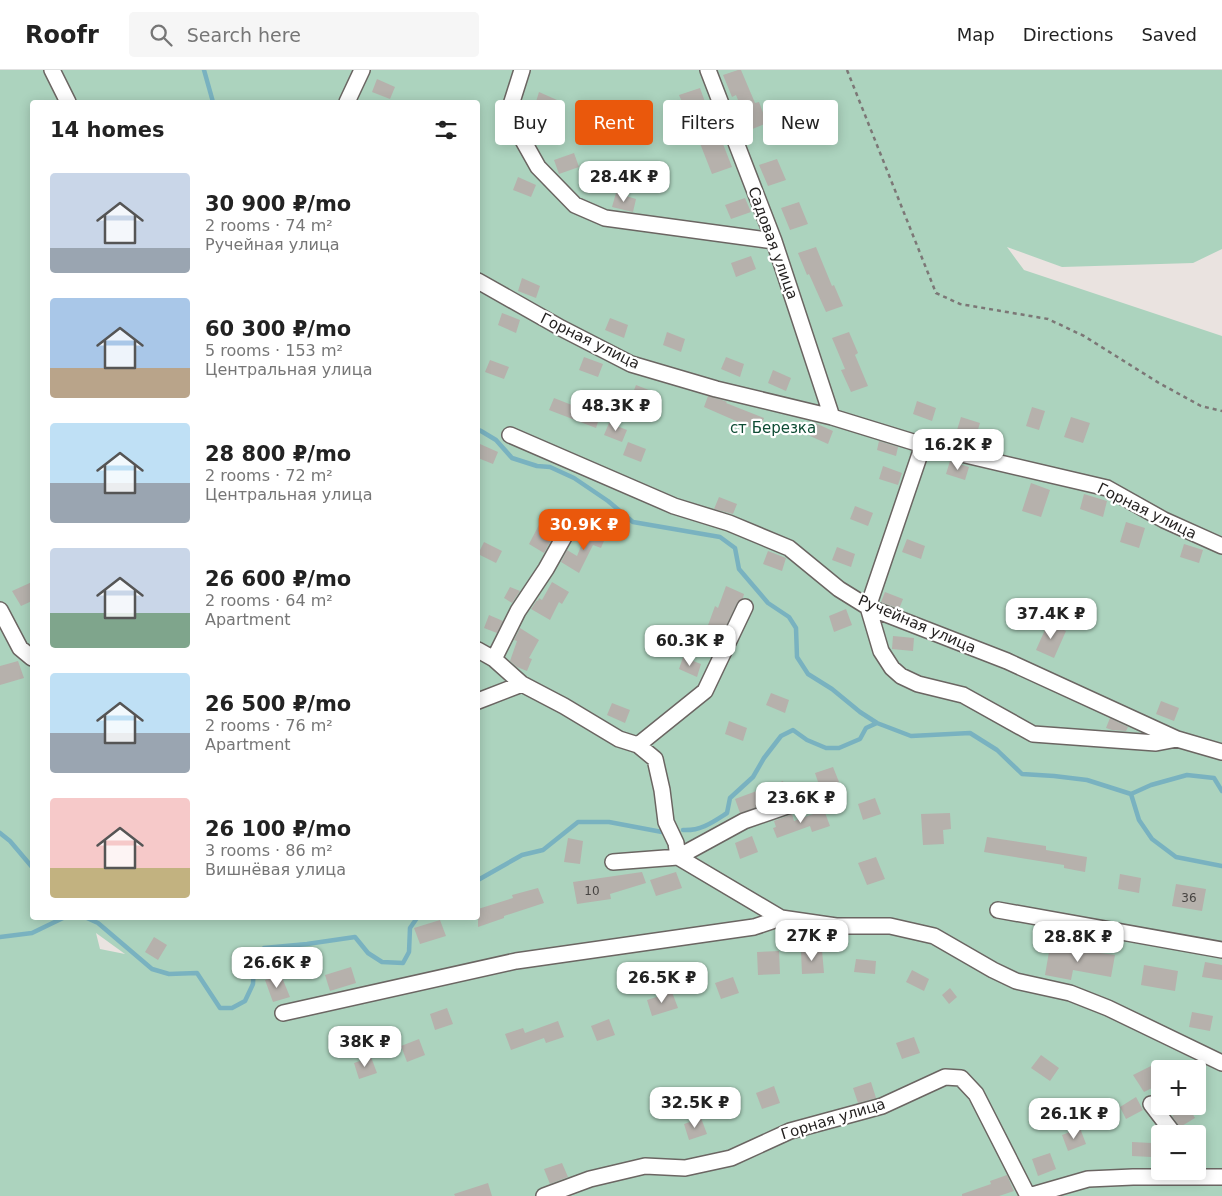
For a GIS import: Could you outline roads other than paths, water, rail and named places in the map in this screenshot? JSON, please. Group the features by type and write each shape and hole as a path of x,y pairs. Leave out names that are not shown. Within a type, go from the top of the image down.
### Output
{"street":[{"path":"52,70 67,100"},
{"path":"348,100 362,70"},
{"path":"522,70 510,108 520,136 538,167 575,205 606,218 774,241"},
{"name":"Садовая улица","path":"708,70 774,241 832,417"},
{"name":"Горная улица","path":"480,282 561,328 631,364 716,389 832,417 923,445 1107,488 1164,520 1222,546"},
{"name":"Ручейная улица","path":"510,435 674,506 729,523 789,548 838,589 868,607 1008,661 1177,739 1222,752"},
{"path":"923,445 868,607 881,650 892,668 901,676 918,684 963,695 1034,734 1156,743 1177,739"},
{"path":"494,659 518,611 546,569 574,519"},
{"path":"638,745 705,692 745,607"},
{"path":"0,610 20,648 30,656"},
{"path":"480,651 494,659 522,684 564,706 619,739 638,745 655,759 662,790 666,822 676,843 678,857"},
{"path":"480,700 522,684"},
{"path":"613,862 678,857 744,821 828,792"},
{"path":"678,857 781,918 836,926 890,926 934,936 1016,981 1070,993 1108,1008 1222,1063"},
{"path":"998,910 1222,950"},
{"path":"283,1013 516,962 754,927 781,918"},
{"name":"Горная улица","path":"544,1196 590,1179 645,1166 684,1168 731,1158 790,1130 882,1106 945,1077 961,1078 976,1094 1029,1196"},
{"path":"1159,1115 1167,1125"},
{"path":"1029,1196 1088,1179 1215,1177"}],"waterway":[{"path":"204,70 212,100"},
{"path":"480,431 496,440 512,458 537,466 550,467 574,478 608,501 633,522 720,537 735,548 739,569 768,603 789,617 796,628 797,657 808,674 832,689 877,723"},
{"path":"683,830 696,829 712,823 727,813 730,798 753,777 764,758 781,736 793,730 807,740 826,748 839,748 860,739 866,728 877,723 911,736 970,733 997,750 1022,774 1087,780 1131,794 1151,785 1187,775 1214,778 1222,791"},
{"path":"1131,794 1139,820 1152,839 1176,857 1222,866"},
{"path":"480,879 522,855 543,850 578,822 609,822 662,832"},
{"path":"0,833 10,841 30,865"},
{"path":"0,937 32,933 59,920"},
{"path":"91,920 98,923 152,969 169,974 197,973 220,1008 232,1008 245,1001 253,984 254,962 264,948 355,937 368,953 382,962 403,963 409,952 410,928 416,920"}],"park label":[{"name":"ст Березка","path":"773,428"}]}
